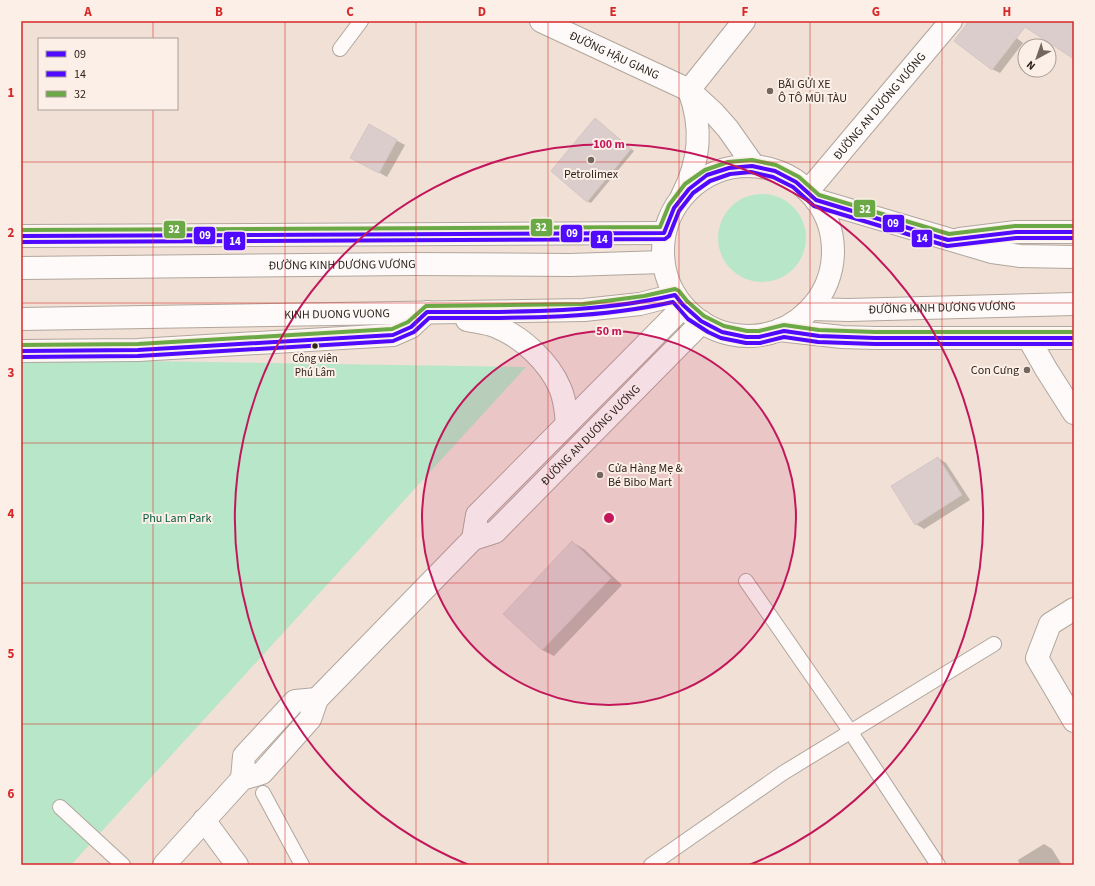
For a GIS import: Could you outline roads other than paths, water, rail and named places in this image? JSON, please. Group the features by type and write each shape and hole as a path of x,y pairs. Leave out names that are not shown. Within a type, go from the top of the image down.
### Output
{"main road":[{"name":"ĐƯỜNG HẬU GIANG","path":"541,21 689,90 713,112 728,129 754,166"},
{"path":"682,196 697,182 714,172 739,166 754,166 783,174 812,196 822,209 830,229 832,258 826,285 811,309 792,324 761,337 726,333 702,322 679,301 668,280 663,262 662,243 664,234 671,214 690,180 696,162 699,144 695,107 689,90 744,21"},
{"name":"ĐƯỜNG AN DƯƠNG VƯƠNG","path":"812,196 951,21"},
{"path":"812,196 948,240 992,252 1020,256 1074,257"},
{"path":"948,240 1016,232 1074,232"},
{"path":"21,236 664,234"},
{"name":"ĐƯỜNG KINH DƯƠNG VƯƠNG","path":"21,268 404,264 570,265 663,262"},
{"name":"ĐƯỜNG AN DƯƠNG VƯƠNG","path":"473,539 477,515 567,424 679,301"},
{"name":"KINH DUONG VUONG","path":"21,319 584,310 679,301"},
{"name":"ĐƯỜNG KINH DƯƠNG VƯƠNG","path":"811,309 848,310 1074,304"},
{"path":"21,351 138,350 393,335 411,327 427,312 496,326 524,343 544,364 560,388 566,406 567,424"},
{"name":"ĐƯỜNG AN DƯƠNG VƯƠNG","path":"164,865 242,779 262,773 310,719 317,699 473,539 495,532 702,322"},
{"path":"779,330 842,337 1074,338"},
{"path":"1030,339 1046,369 1074,413"},
{"path":"1074,609 1050,624 1037,658 1074,721"},
{"path":"204,820 237,865"}],"lane":[{"path":"340,50 362,21"},
{"path":"746,581 850,731 938,865"},
{"path":"651,865 783,773 994,644"},
{"path":"263,793 302,865"},
{"path":"60,807 123,865"}],"place":[{"name":"BÃI GỬI XE Ô TÔ MŨI TÀU","path":"770,91"},
{"name":"Petrolimex","path":"591,160"},
{"name":"Công viên Phú Lâm","path":"315,346"},
{"name":"Con Cưng","path":"1027,370"},
{"name":"Cửa Hàng Mẹ & Bé Bibo Mart","path":"600,475"}],"park label":[{"name":"Phu Lam Park","path":"177,518"}]}
